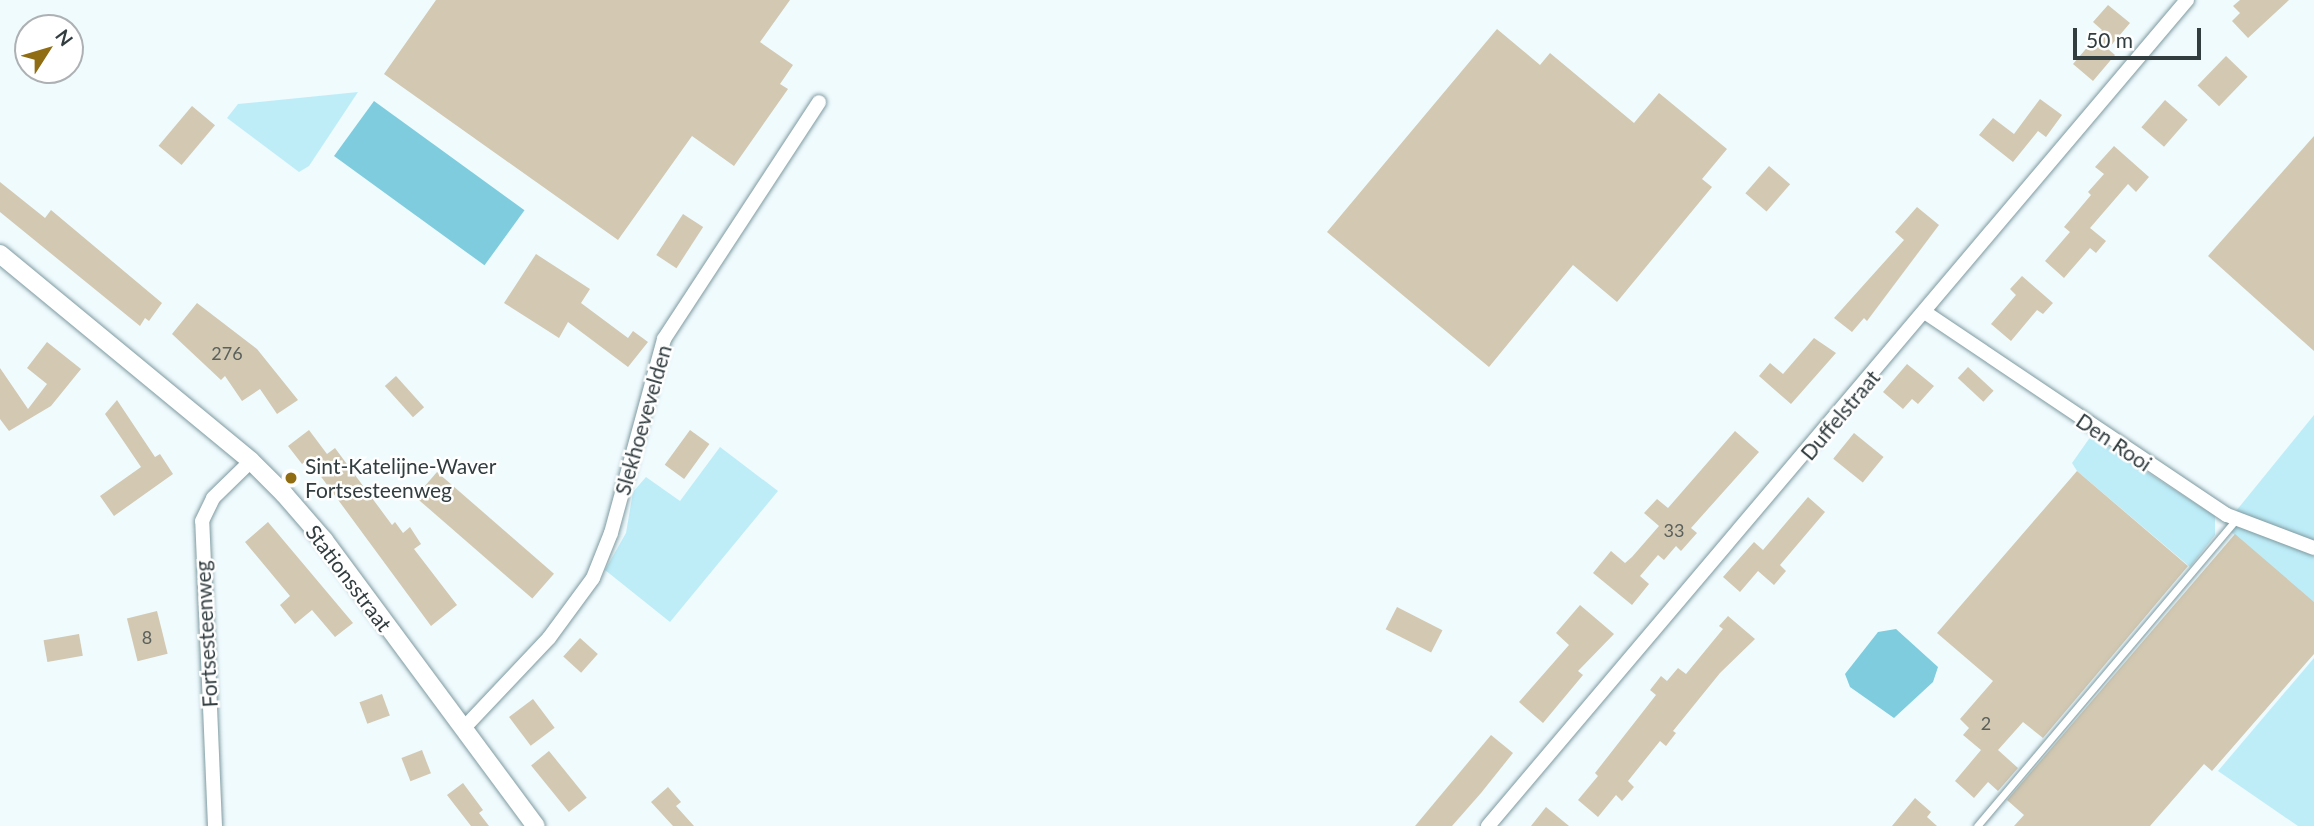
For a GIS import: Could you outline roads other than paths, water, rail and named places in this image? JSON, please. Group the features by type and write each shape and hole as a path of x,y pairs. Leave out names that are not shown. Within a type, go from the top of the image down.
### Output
{"street":[{"name":"Duffelstraat","path":"1488,826 1926,313 2187,0"},
{"name":"Slekhoevevelden","path":"463,730 548,638 593,578 611,533 664,339 820,102"},
{"name":"Stationsstraat","path":"0,254 251,461 324,540 536,826"},
{"name":"Den Rooi","path":"1926,313 2147,464 2237,519 2314,548"},
{"name":"Fortsesteenweg","path":"215,826 202,521 213,498 251,461"}],"lane":[{"path":"1977,826 2237,519"}],"place":[{"name":"Sint-Katelijne-Waver Fortsesteenweg","path":"291,478"}]}
